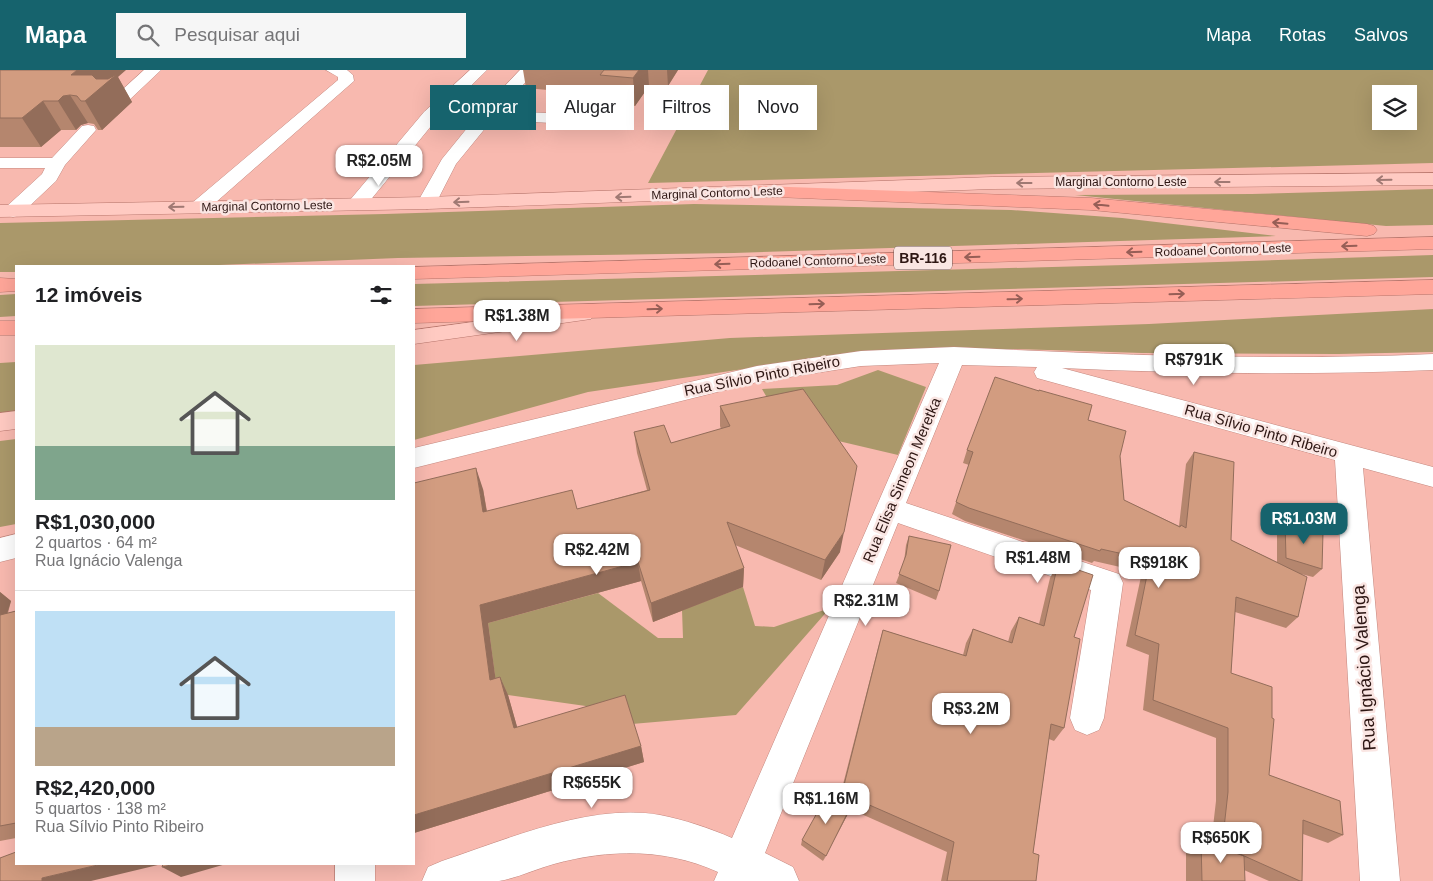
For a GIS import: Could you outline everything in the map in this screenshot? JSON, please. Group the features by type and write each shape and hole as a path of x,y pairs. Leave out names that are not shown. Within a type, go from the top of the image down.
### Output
{"highway":[{"path":"759,192 1091,204 1433,236"},
{"name":"Rodoanel Contorno Leste","path":"415,273 1433,243"},
{"path":"0,285 15,285"},
{"path":"415,316 1433,287"},
{"path":"0,328 15,328"}],"main road":[{"name":"Marginal Contorno Leste","path":"6,211 428,203 992,183 1433,179"},
{"path":"415,336 615,310"},
{"path":"0,422 15,420"}],"street":[{"path":"118,102 153,70"},
{"path":"199,207 346,81 345,75 334,70"},
{"path":"357,204 430,116 479,70"},
{"path":"514,85 528,70"},
{"path":"6,211 49,176 56,163 88,130"},
{"path":"428,203 448,163 475,130"},
{"path":"0,163 56,163"},
{"path":"954,355 1188,366 1359,366 1433,362"},
{"name":"Rua Sílvio Pinto Ribeiro","path":"415,458 811,363 860,358 954,355 1055,373 1433,477"},
{"name":"Rua Elisa Simeon Meretka","path":"738,872 954,355"},
{"name":"Rua Ignácio Valenga","path":"1348,455 1380,881"},
{"path":"890,509 1108,583 1087,718"},
{"path":"0,550 15,546"},
{"path":"442,881 550,846 598,835 647,833 688,840 738,872 779,881"},
{"path":"355,865 355,881"}],"shaded area":[{"path":"708,70 1433,70 1433,163 648,183 676,130 729,130 729,85 700,85"},
{"path":"1433,189 1433,225 1386,226 1075,195 1252,194"},
{"path":"694,204 1011,210 1122,218 1276,236 734,253 398,258 220,265 15,265 15,272 0,272 0,223 385,214"},
{"path":"1433,255 1433,277 415,306 415,284"},
{"path":"15,294 15,316 0,317 0,295"},
{"path":"1433,309 1433,352 1338,354 1142,353 1016,349 865,351 588,392 415,440 415,365 730,338 1149,324"},
{"path":"15,362 15,413 0,416 0,363"},
{"path":"878,370 926,387 898,455 817,436 777,415 762,389 837,385"},
{"path":"15,439 15,524 0,527 0,441"},
{"path":"743,587 755,626 774,627 830,608 736,715 632,724 628,712 508,695 496,684 488,623 598,593 658,638 683,638 682,610"}],"building":[{"path":"0,70 77,70 71,75 92,75 96,79 108,79 117,74 85,101 81,101 77,96 63,96 58,101 43,101 22,118 0,118"},
{"path":"604,70 639,70 633,78 600,75"},
{"path":"995,377 1092,405 1088,420 1126,431 1120,456 1124,500 1180,527 1181,525 1186,528 1194,452 1234,462 1231,540 1307,577 1298,617 1236,597 1231,673 1272,687 1272,718 1274,719 1269,775 1340,801 1343,835 1303,820 1302,881 1222,846 1228,792 1228,728 1153,700 1159,644 1135,635 1150,560 1101,549 1100,551 956,502 973,452 967,450"},
{"path":"803,389 857,466 844,532 825,560 727,522 744,568 651,603 638,562 480,605 490,680 500,677 514,728 625,695 641,746 415,815 415,483 476,468 483,512 572,490 577,509 650,490 634,432 664,425 671,443 730,426 720,406"},
{"path":"1285,523 1323,532 1322,569 1286,558"},
{"path":"909,536 951,545 939,591 899,574 906,555"},
{"path":"1058,563 1093,575 1074,637 1080,639 1064,728 1051,724 1033,853 1039,855 1036,881 947,881 954,842 842,793 883,630 966,656 973,629 1012,643 1019,617 1044,626"},
{"path":"15,611 15,823 0,826 0,615"},
{"path":"828,793 850,808 826,856 802,840"},
{"path":"1201,841 1244,856 1245,881 1202,881"},
{"path":"15,852 15,865 98,865 42,878 42,881 0,881 0,858"}]}
